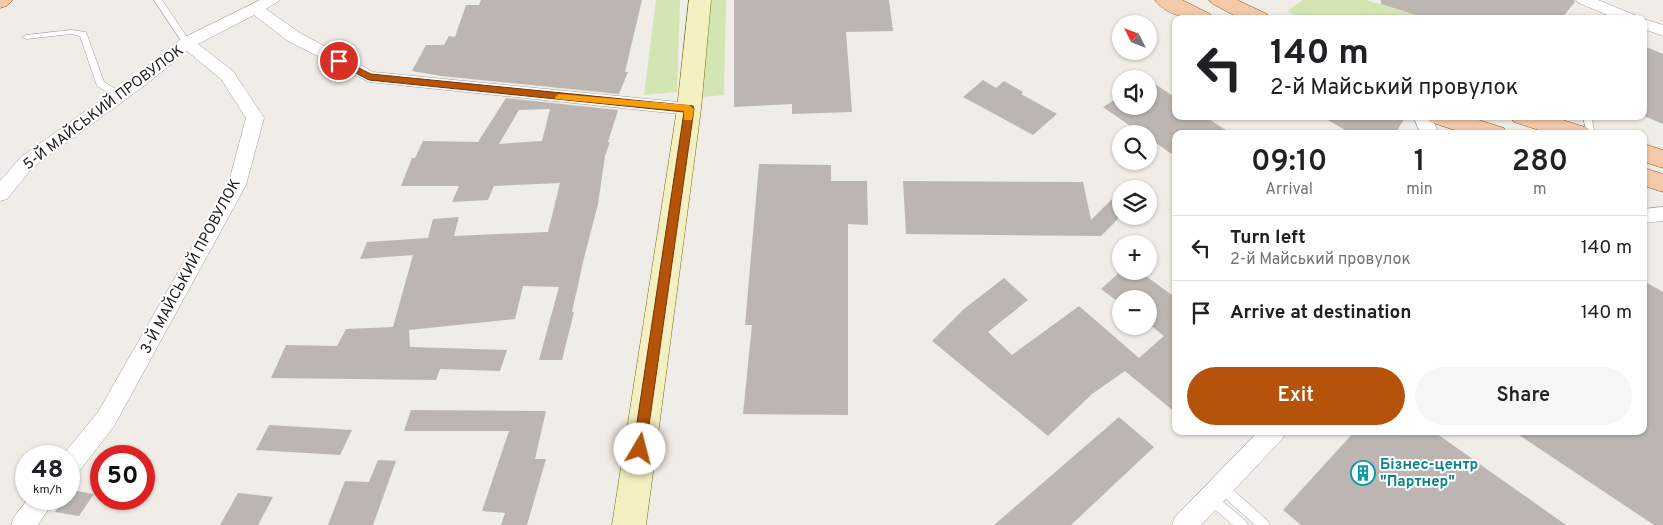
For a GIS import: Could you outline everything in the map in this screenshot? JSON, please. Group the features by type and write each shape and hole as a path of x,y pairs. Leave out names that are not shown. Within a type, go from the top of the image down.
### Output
{"main road":[{"path":"629,525 689,109 700,0"},
{"path":"1166,0 1194,15"},
{"path":"1220,0 1251,15"},
{"path":"1451,120 1482,130"},
{"path":"1535,120 1566,130"},
{"path":"1647,154 1663,159"},
{"path":"1647,178 1663,183"}],"street":[{"name":"5-Й МАЙСЬКИЙ ПРОВУЛОК","path":"1,192 27,162 120,95 187,43 272,0"},
{"path":"1584,0 1620,15"},
{"path":"255,9 294,37 369,77 689,109"},
{"path":"1647,25 1663,31"},
{"name":"3-Й МАЙСЬКИЙ ПРОВУЛОК","path":"80,452 106,418 237,185 255,118 227,75 187,43"},
{"path":"1647,216 1663,214"},
{"path":"1184,525 1271,435"},
{"path":"22,525 34,510"}],"lane":[{"path":"158,0 187,43"},
{"path":"26,37 70,32 82,34 100,84 120,95"},
{"path":"1216,493 1242,525"},
{"path":"1216,493 1264,525"}],"green space":[{"path":"656,0 680,0 677,92 644,95"},
{"path":"708,0 726,0 724,95 700,97"},
{"path":"1303,0 1366,0 1415,15 1294,15 1287,11"}],"building":[{"path":"481,0 642,0 625,72 628,72 619,94 441,76 412,71 426,45 444,45 449,36 455,37 466,5 479,5"},
{"path":"734,0 889,0 893,31 846,32 852,112 792,114 792,104 734,107"},
{"path":"1381,0 1574,0 1575,2 1564,15 1416,15 1381,4"},
{"path":"1647,47 1663,54 1663,124 1647,117"},
{"path":"983,80 996,88 1004,81 1023,92 1021,94 1057,114 1033,135 963,97"},
{"path":"1157,85 1172,95 1172,120 1210,120 1226,130 1172,130 1172,154 1157,144 1157,125 1129,125 1115,115 1157,115"},
{"path":"506,98 618,110 608,142 610,142 605,156 598,204 562,360 539,360 559,287 523,286 515,319 409,330 410,347 507,350 500,371 440,369 436,380 271,378 286,345 337,346 346,329 393,327 413,255 360,259 367,242 428,238 433,219 459,217 454,236 548,232 560,183 494,186 488,200 452,202 459,186 401,186 412,158 415,158 423,141 478,142","holes":["550,109 542,141 499,144 519,110"]},
{"path":"1112,102 1112,113 1103,107"},
{"path":"1328,120 1404,120 1397,130 1345,130"},
{"path":"759,164 831,165 831,181 867,181 868,225 848,224 848,415 743,414 752,325 745,325"},
{"path":"903,181 1083,182 1091,220 1112,199 1112,225 1101,236 906,234"},
{"path":"1004,278 1028,300 988,332 1012,355 1079,306 1139,358 1164,336 1157,330 1157,290 1112,290 1112,297 1101,289 1112,279 1151,280 1172,295 1172,410 1125,371 1092,394 1048,436 932,341 964,309"},
{"path":"1647,283 1663,292 1663,525 1654,525 1519,435 1647,435"},
{"path":"411,410 546,411 535,459 546,459 527,525 501,525 505,513 482,511 509,431 404,431"},
{"path":"1119,417 1154,447 1071,525 994,525"},
{"path":"269,425 352,430 340,455 256,450"},
{"path":"1351,435 1439,435 1566,525 1301,525 1283,510"},
{"path":"378,460 396,461 373,525 328,525 345,481 369,482"},
{"path":"80,492 90,493 90,500 79,516 55,512 57,510 80,510"},
{"path":"238,493 273,497 258,525 220,525"}],"slow traffic":[{"path":"559,97 689,109 688,118"}],"place":[{"name":"Бізнес-центр \"Партнер\"","path":"1363,473"}],"route":[{"path":"339,61 369,77 689,109 640,449"}]}
